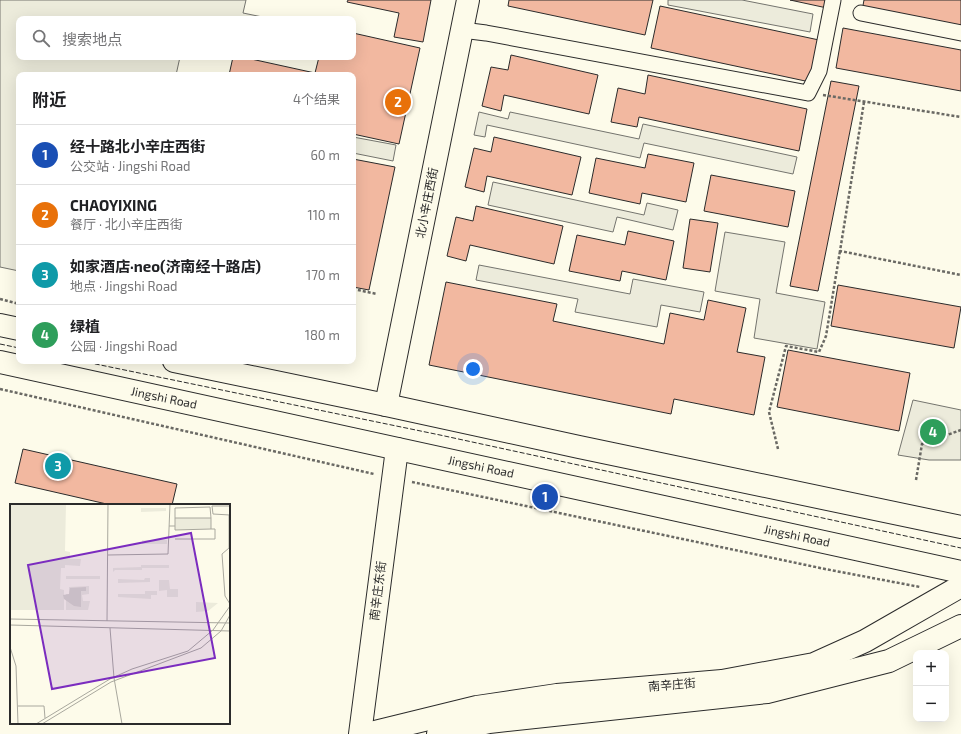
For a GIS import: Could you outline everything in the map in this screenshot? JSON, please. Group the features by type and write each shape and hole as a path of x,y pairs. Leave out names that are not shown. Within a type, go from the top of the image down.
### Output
{"main road":[{"name":"北小辛庄西街","path":"386,405 468,0"},
{"path":"0,325 16,328"},
{"name":"Jingshi Road","path":"0,362 961,572"},
{"path":"188,364 961,527"},
{"name":"南辛庄东街","path":"360,734 397,449"},
{"name":"南辛庄街","path":"367,734 477,707 556,695 722,681 814,664 865,641 956,589"},
{"name":"南辛庄街","path":"438,734 490,722 767,692 889,661 961,626"}],"street":[{"path":"462,30 486,33 808,93 819,71 833,0"},
{"path":"860,13 961,33"}],"path":[{"path":"808,93 961,118"},
{"path":"778,449 769,412 786,346 819,352 826,336 864,102"},
{"path":"840,251 961,275"},
{"path":"356,290 377,294"},
{"path":"0,299 16,303"},
{"path":"0,389 393,478 824,569 956,589"},
{"path":"916,480 922,444 961,430"}],"shaded area":[{"path":"0,0 246,0 243,13 258,16 16,16 16,60 179,60 177,72 16,72 16,270 0,267"},
{"path":"668,0 742,0 813,14 810,32 668,5"},
{"path":"479,112 508,119 510,112 639,139 643,124 797,157 793,174 644,143 640,158 487,125 485,137 474,135"},
{"path":"356,138 396,145 393,161 356,154"},
{"path":"493,182 644,215 647,203 678,210 673,230 617,217 613,232 488,205"},
{"path":"725,232 785,242 776,293 825,302 817,349 754,338 760,299 715,291"},
{"path":"479,265 630,294 633,279 704,292 700,312 661,305 657,327 575,312 578,299 476,280"},
{"path":"913,400 961,410 961,460 929,460 898,455"}],"building":[{"path":"348,0 431,0 423,42 394,37 399,13 347,2"},
{"path":"509,0 653,0 645,35 508,6"},
{"path":"790,0 829,0 827,8"},
{"path":"864,0 961,0 961,29 862,11"},
{"path":"660,6 819,40 810,82 651,48"},
{"path":"843,28 961,50 961,91 836,68"},
{"path":"356,34 420,48 399,144 356,135 356,72 315,72 318,60 356,60"},
{"path":"511,55 598,75 589,114 504,95 501,111 482,106 491,67 508,70"},
{"path":"232,60 256,60 310,72 230,72"},
{"path":"648,75 807,109 799,151 639,117 637,127 611,122 618,88 645,94"},
{"path":"831,81 859,86 818,291 790,286"},
{"path":"494,137 581,157 572,195 487,176 484,192 465,187 474,148 491,152"},
{"path":"648,154 694,163 686,202 642,193 640,204 589,193 596,158 645,168"},
{"path":"356,160 395,167 369,290 356,288"},
{"path":"711,175 795,191 788,227 704,211"},
{"path":"476,206 563,226 554,264 470,245 466,261 447,256 456,217 473,221"},
{"path":"690,219 718,223 710,272 683,268"},
{"path":"628,231 674,241 666,280 622,271 620,281 569,271 577,235 625,245"},
{"path":"446,282 557,304 553,321 664,344 670,313 704,320 708,300 746,308 737,352 765,357 754,415 674,399 671,414 429,365"},
{"path":"838,285 961,307 954,348 831,326"},
{"path":"788,350 910,373 899,431 777,407"},
{"path":"23,449 177,484 172,504 107,504 15,483"}],"fence":[{"path":"0,344 16,347"},
{"path":"96,364 440,435 961,548"}],"place":[{"name":"CHAOYIXING","path":"398,102"},
{"name":"绿植","path":"933,432"},
{"name":"如家酒店·neo(济南经十路店)","path":"58,466"},
{"name":"经十路北小辛庄西街","path":"545,497"}]}
